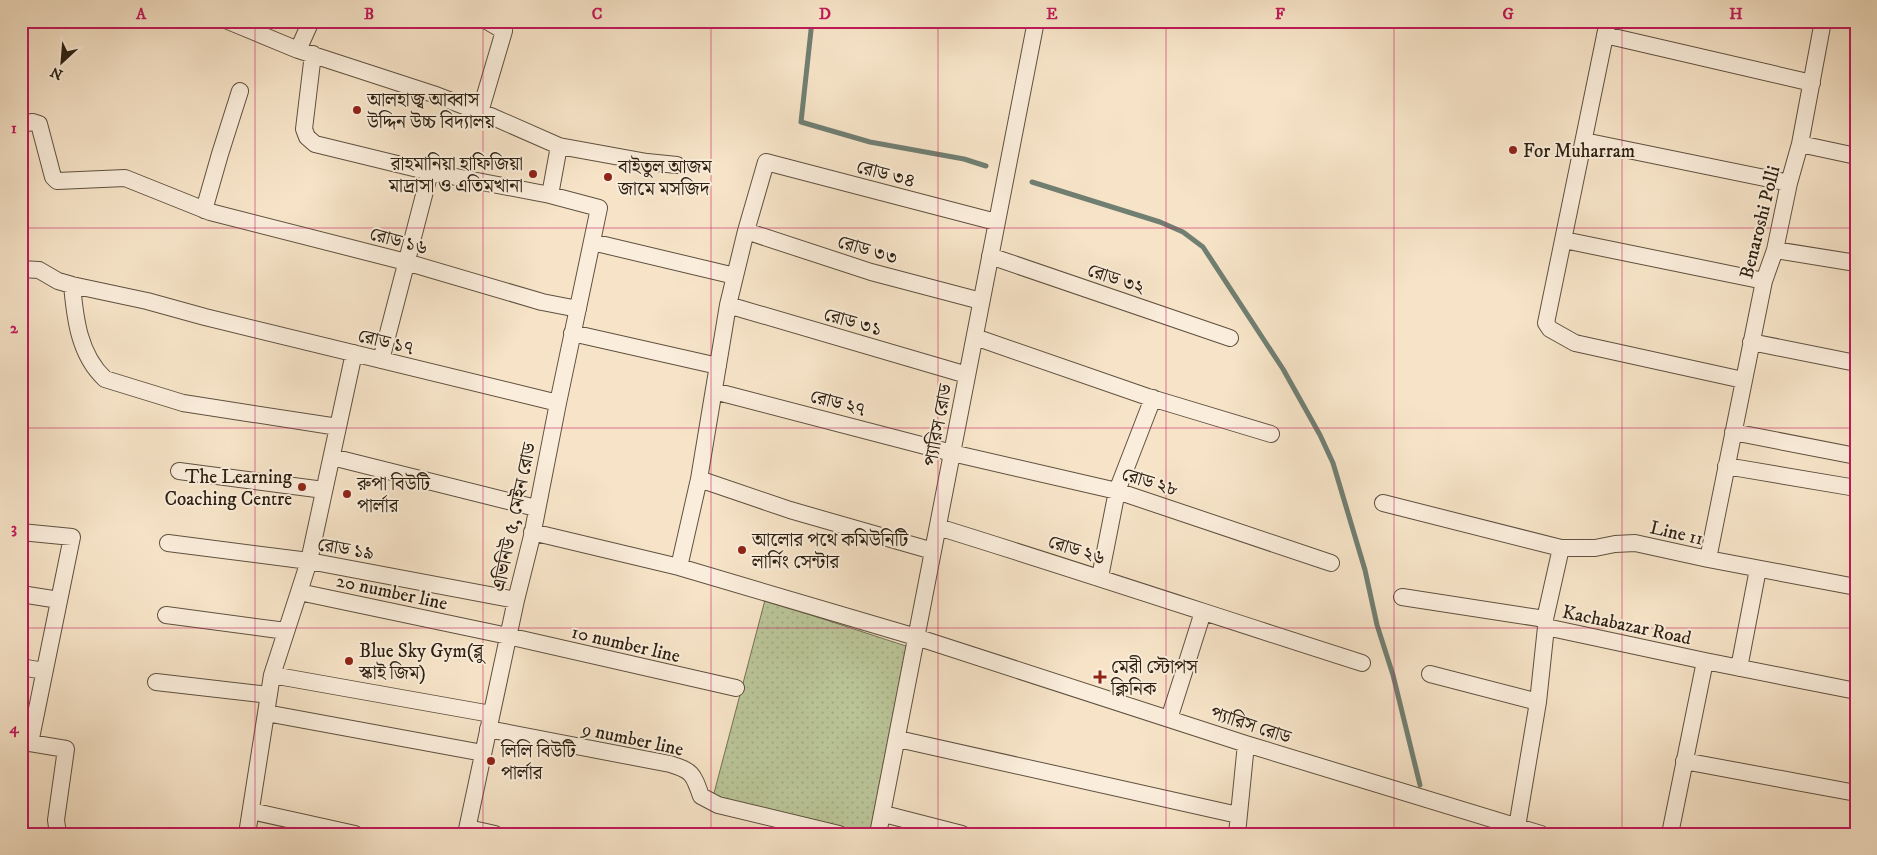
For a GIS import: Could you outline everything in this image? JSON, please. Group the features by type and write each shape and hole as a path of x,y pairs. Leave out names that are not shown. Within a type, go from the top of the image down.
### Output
{"street":[{"path":"228,21 305,52 433,94 559,146 647,162 677,165"},
{"path":"311,21 305,52 304,129 307,137 314,144 430,172 550,195 559,146"},
{"path":"480,112 504,31 487,21"},
{"name":"প্যারিস রোড","path":"878,834 884,814 916,637 1036,21"},
{"name":"Benaroshi Polli","path":"1708,559 1764,281 1775,250 1789,183 1800,144 1823,21"},
{"path":"1743,380 1575,343 1550,329 1546,323 1606,28 1812,84"},
{"path":"207,211 220,154 240,91"},
{"name":"রোড ১৬","path":"21,124 33,122 39,124 54,180 125,178 207,211 406,262 542,302 578,308"},
{"path":"1584,140 1789,183"},
{"path":"1800,144 1856,156"},
{"name":"রোড ৩৪","path":"746,231 766,162 996,222"},
{"path":"381,360 430,172"},
{"name":"এভিনিউ ৫, মেইন রোড","path":"467,831 532,532 599,208 550,195"},
{"path":"679,567 699,479 728,305 746,231"},
{"name":"রোড ৩৩","path":"746,231 871,272 981,301"},
{"path":"1564,240 1764,281"},
{"path":"592,242 735,276"},
{"path":"1775,250 1856,263"},
{"name":"রোড ৩২","path":"990,256 1230,338"},
{"name":"রোড ১৭","path":"21,269 39,270 58,281 72,285 147,301 354,354 558,403"},
{"path":"72,285 74,311 84,350 104,379 183,403 338,427"},
{"name":"রোড ৩১","path":"728,305 967,375"},
{"path":"572,333 718,366"},
{"path":"974,337 1153,398 1271,434"},
{"path":"1751,342 1856,363"},
{"path":"246,834 272,675 309,561 354,354"},
{"name":"রোড ২৭","path":"714,391 952,454"},
{"path":"1100,577 1117,491 1153,398"},
{"path":"1733,432 1856,456"},
{"name":"রোড ২৮","path":"952,454 1117,491 1331,563"},
{"path":"332,457 536,508"},
{"path":"1726,466 1856,488"},
{"path":"179,471 324,490"},
{"path":"699,479 790,510 933,551"},
{"name":"Line 11","path":"1383,503 1561,548 1595,548 1635,543 1856,587"},
{"name":"রোড ২৬","path":"938,527 1100,577 1362,663"},
{"path":"21,532 72,537 44,671 26,745 66,749 56,820 58,834"},
{"name":"প্যারিস রোড","path":"532,532 679,567 916,637 1246,744 1541,834"},
{"name":"রোড ১৯","path":"168,544 309,561 516,600"},
{"path":"1517,827 1538,702 1546,623 1561,548"},
{"path":"1740,668 1758,569"},
{"name":"20 number line","path":"299,592 508,636"},
{"path":"21,594 59,600"},
{"name":"Kachabazar Road","path":"1402,596 1546,623 1705,661 1670,834"},
{"path":"1169,719 1203,612"},
{"path":"166,615 286,631"},
{"name":"10 number line","path":"508,636 736,688"},
{"path":"1705,661 1856,691"},
{"path":"21,668 44,671"},
{"path":"1430,674 1538,702"},
{"name":"9 number line","path":"272,675 490,721 670,764 686,769 695,778 701,796 718,805 838,834"},
{"path":"156,682 269,695"},
{"path":"266,713 483,753"},
{"path":"898,739 1238,815"},
{"path":"1237,834 1246,744"},
{"path":"1684,761 1856,793"},
{"path":"251,811 356,834"},
{"path":"884,814 962,834"},
{"path":"467,831 495,834"}],"green space":[{"path":"765,600 912,648 872,828 861,833 713,797"}],"waterway":[{"path":"812,21 801,122 870,142 964,159 986,166"},
{"path":"1032,182 1160,222 1183,232 1203,247 1283,369 1320,435 1333,463 1365,570 1377,625 1393,675 1420,785"}],"place":[{"name":"আলহাজ্ব আব্বাস উদ্দিন উচ্চ বিদ্যালয়","path":"357,110"},
{"name":"For Muharram","path":"1513,150"},
{"name":"রাহমানিয়া হাফিজিয়া মাদ্রাসা ও এতিমখানা","path":"533,174"},
{"name":"বাইতুল আজম জামে মসজিদ","path":"608,177"},
{"name":"The Learning Coaching Centre","path":"302,487"},
{"name":"রুপা বিউটি পার্লার","path":"347,494"},
{"name":"আলোর পথে কমিউনিটি লার্নিং সেন্টার","path":"742,550"},
{"name":"Blue Sky Gym(ব্লু স্কাই জিম)","path":"349,661"},
{"name":"মেরী স্টোপস ক্লিনিক","path":"1100,677"},
{"name":"লিলি বিউটি পার্লার","path":"491,761"}]}
